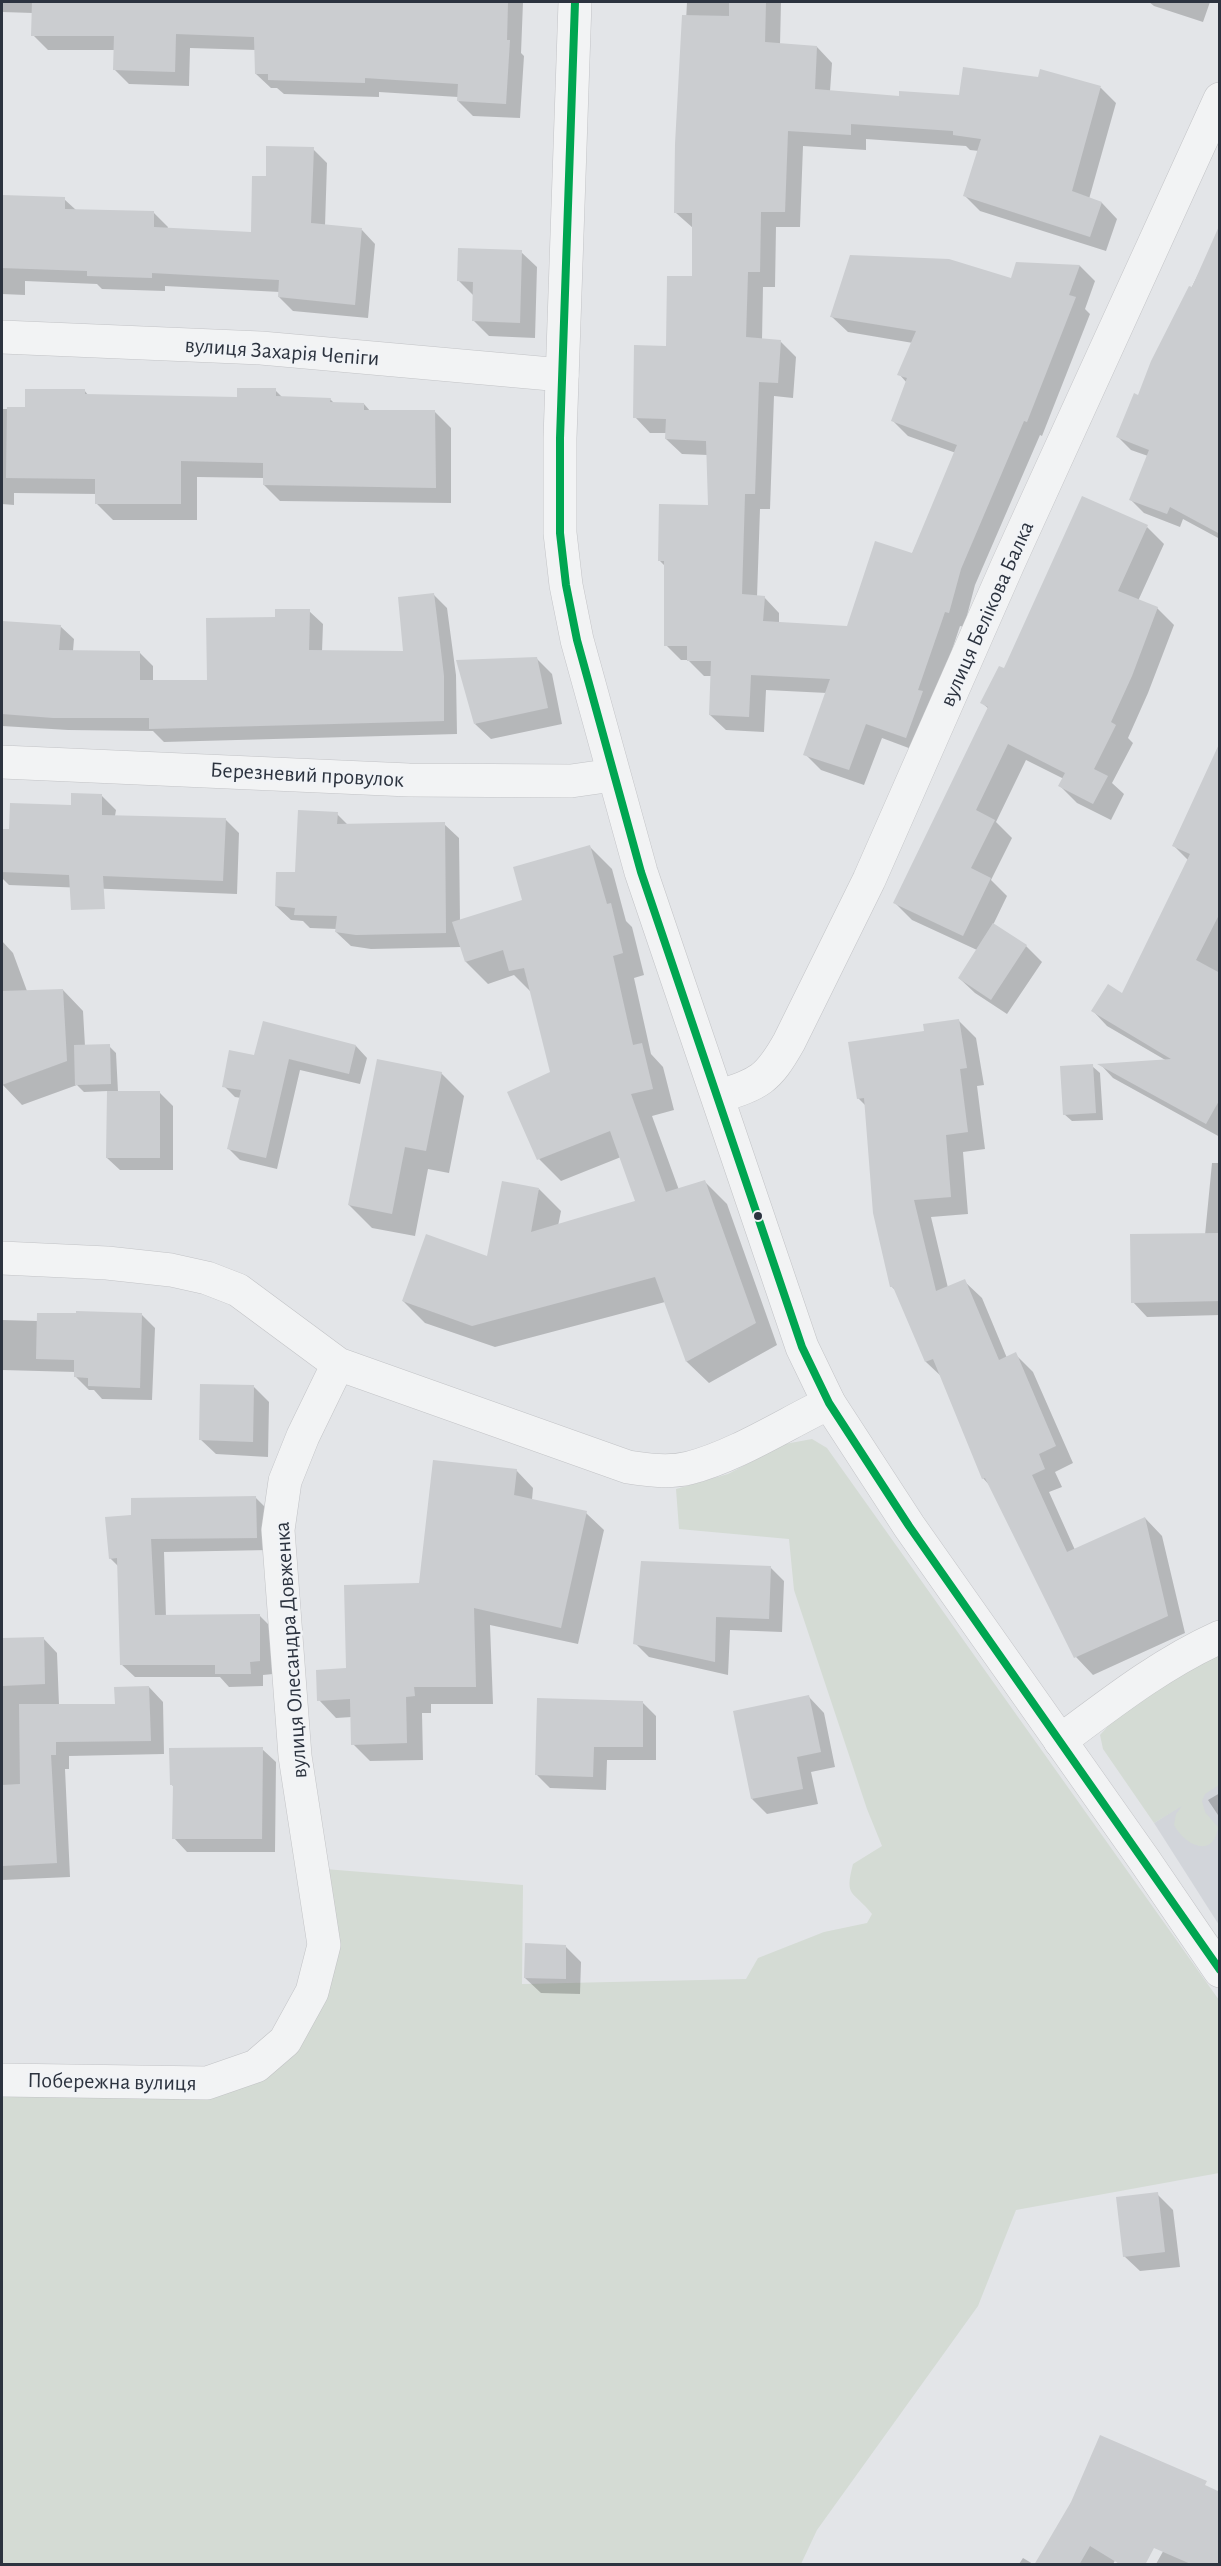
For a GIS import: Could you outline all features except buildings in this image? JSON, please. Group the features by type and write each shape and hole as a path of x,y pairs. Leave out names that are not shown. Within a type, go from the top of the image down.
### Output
{"street":[{"path":"575,2 562,375 560,533 566,585 577,640 641,872 802,1347 829,1403 909,1526 1220,1971"},
{"name":"вулиця Белікова Балка","path":"718,1098 758,1083 775,1067 789,1042 869,880 1008,564 1220,99"},
{"name":"вулиця Захарія Чепіги","path":"2,337 261,348 562,375"},
{"name":"Березневий провулок","path":"2,762 409,780 571,781 613,775"},
{"path":"2,1258 107,1263 171,1269 207,1278 238,1290 338,1364 628,1467 658,1471 688,1468 727,1454 829,1403"},
{"name":"вулиця Олесандра Довженка","path":"324,1945 295,1756 278,1530 285,1481 303,1436 338,1364"},
{"path":"1060,1741 1122,1695 1197,1647 1220,1637"},
{"name":"Побережна вулиця","path":"2,2080 207,2083 256,2066 285,2041 312,1992 324,1945"}],"shaded area":[{"path":"812,1439 827,1448 1219,2000 1219,2173 1016,2210 978,2306 817,2530 801,2564 2,2564 2,2091 168,2093 293,2052 325,1869 523,1885 522,1984 746,1979 758,1958 824,1932 867,1923 872,1914 852,1893 849,1883 850,1875 853,1864 882,1846 867,1809 794,1590 789,1539 679,1529 676,1489 728,1474 785,1444"},
{"path":"1219,1651 1219,1785 1205,1794 1202,1801 1205,1812 1218,1827 1211,1843 1199,1846 1185,1839 1174,1825 1176,1814 1182,1806 1154,1823 1103,1749 1100,1735 1128,1704"},
{"path":"1219,1781 1219,1925 1154,1823"}],"transit line":[{"path":"575,2 560,438 560,533 566,585 577,640 641,872 802,1347 829,1403 909,1526 1220,1970"}]}
